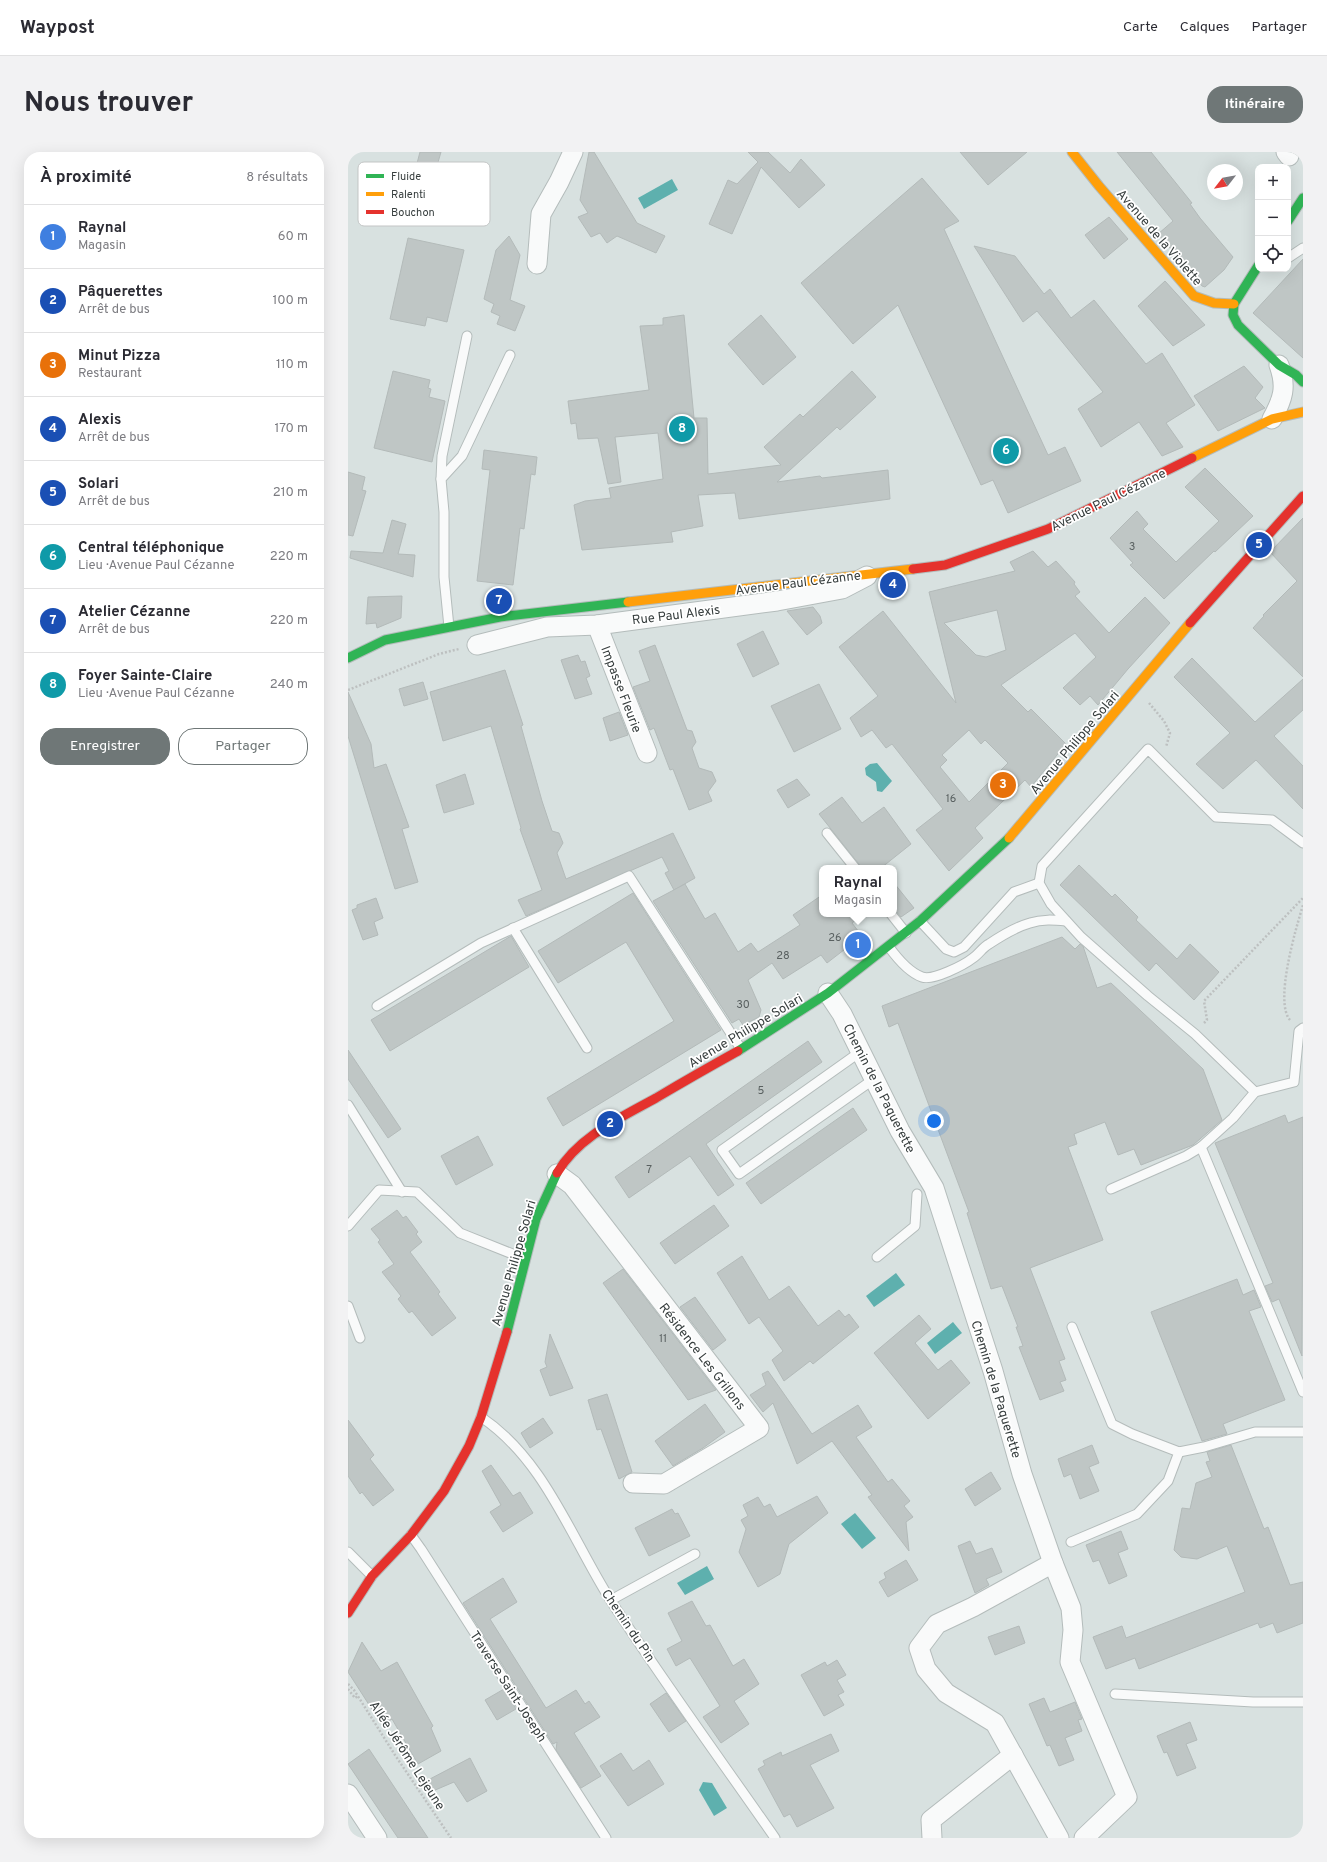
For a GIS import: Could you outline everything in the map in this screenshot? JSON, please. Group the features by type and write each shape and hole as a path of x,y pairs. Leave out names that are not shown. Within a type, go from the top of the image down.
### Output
{"main road":[{"name":"Avenue de la Violette","path":"1072,152 1194,296 1209,304 1234,304"},
{"path":"1291,216 1303,198"},
{"path":"1255,270 1234,304 1233,315 1238,325 1279,365 1296,375 1303,382"},
{"name":"Avenue Paul Cézanne","path":"348,658 385,640 500,617 872,574 945,564 1048,529 1272,419 1303,412"},
{"name":"Avenue Philippe Solari","path":"348,1613 372,1576 411,1535 444,1491 469,1446 481,1417 514,1308 536,1219 562,1165 581,1144 610,1124 741,1049 828,994 920,921 1016,831 1209,600 1303,496"}],"street":[{"path":"537,264 542,214 559,182 572,152"},
{"path":"1272,419 1283,395 1284,378 1279,365"},
{"name":"Rue Paul Alexis","path":"477,645 547,627 597,625 777,601 842,589 872,574"},
{"name":"Impasse Fleurie","path":"597,625 647,753"},
{"name":"Chemin de la Paquerette","path":"828,994 842,1014 900,1131 934,1188 990,1364 1022,1474 1053,1563 1071,1608 1073,1630 1070,1662 1127,1797 1083,1837 1084,1838"},
{"name":"Résidence Les Grillons","path":"557,1174 572,1185 759,1428 664,1484 633,1483"},
{"path":"1053,1563 973,1607 937,1624 919,1648 926,1669 946,1693 995,1723 1059,1838"},
{"path":"932,1838 931,1820 1013,1755"},
{"path":"348,1794 377,1838"}],"lane":[{"path":"1291,256 1303,248"},
{"path":"1248,281 1264,272"},
{"path":"449,627 444,577 444,512 441,479 442,456 467,336"},
{"path":"441,479 462,456 510,355"},
{"path":"1255,1092 1195,1034 1148,996 1080,937 1051,904 1039,883 1042,866 1148,749 1216,817 1272,820 1303,843"},
{"path":"827,833 853,865"},
{"path":"377,1006 481,943 629,876 741,1049"},
{"path":"920,921 946,949 954,952 964,947 1014,892 1039,883"},
{"path":"894,917 906,932"},
{"path":"889,947 898,959 912,972 924,978 939,975 956,967 973,958 988,944 1029,923 1044,920 1066,921"},
{"path":"513,928 587,1048"},
{"path":"1111,1189 1186,1156 1201,1147 1233,1118 1255,1092 1294,1082 1301,1030"},
{"path":"860,1052 722,1150 739,1174 874,1079"},
{"path":"348,1105 402,1192"},
{"path":"1201,1147 1303,1392"},
{"path":"348,1226 379,1190 417,1192 460,1233 525,1259"},
{"path":"876,1258 915,1226 917,1194"},
{"path":"348,1306 360,1338"},
{"path":"1072,1327 1112,1424 1132,1434 1179,1452 1204,1447 1255,1432 1303,1432"},
{"name":"Chemin du Pin","path":"481,1417 496,1427 538,1473 611,1600 774,1838"},
{"path":"1071,1542 1137,1514 1168,1481 1179,1452"},
{"name":"Traverse Saint-Joseph","path":"411,1535 606,1838"},
{"path":"348,1552 372,1576"},
{"path":"611,1600 695,1554"},
{"path":"1115,1694 1253,1702 1303,1702"}],"path":[{"path":"348,690 439,654 477,645"},
{"path":"1137,687 1164,720 1170,733 1166,748 1157,758"},
{"path":"1195,1034 1207,1020 1204,1001 1303,898"},
{"path":"1301,1030 1285,1015 1285,989 1294,934 1303,905"},
{"name":"Allée Jérôme Lejeune","path":"348,1684 358,1696 395,1755 451,1838"},
{"path":"348,1689 355,1698 358,1696"}],"water":[{"path":"672,179 678,190 644,209 638,198"},
{"path":"877,763 892,781 882,792 877,791 876,782 866,775 865,768 870,764"},
{"path":"896,1273 905,1285 874,1307 866,1296"},
{"path":"953,1322 962,1333 935,1354 927,1343"},
{"path":"855,1513 876,1538 862,1549 841,1524"},
{"path":"707,1566 714,1579 685,1595 677,1583"},
{"path":"703,1782 712,1783 727,1808 714,1816 699,1790"}],"building":[{"path":"420,152 441,152 438,162 417,162"},
{"path":"589,152 594,152 637,223 665,236 656,253 617,236 607,243 600,233 591,237 578,217 588,213 580,200"},
{"path":"748,152 768,152 790,173 801,159 825,185 799,208 761,167 732,234 709,224 728,180 737,184 758,162"},
{"path":"960,152 1027,152 988,185"},
{"path":"1117,152 1151,152 1192,203 1190,204 1200,218 1233,257 1224,270 1205,287 1202,286 1158,234 1173,221"},
{"path":"922,178 959,221 944,229 1048,455 1065,447 1081,481 1008,513 993,480 981,485 898,305 853,344 801,283"},
{"path":"1109,217 1128,239 1104,259 1085,235"},
{"path":"509,236 520,255 510,300 525,306 515,331 497,324 500,316 491,312 494,304 484,299 496,250"},
{"path":"408,238 464,250 447,322 427,317 425,326 390,319"},
{"path":"974,246 1015,256 1044,294 1050,289 1071,318 1094,300 1146,364 1162,353 1195,405 1166,423 1183,447 1162,456 1139,422 1101,447 1078,409 1103,392 1037,311 1023,322"},
{"path":"1303,259 1303,358 1253,313"},
{"path":"1165,281 1205,325 1173,346 1138,306"},
{"path":"684,315 694,418 707,418 708,474 781,465 764,447 800,414 803,417 852,371 876,397 840,430 837,427 777,482 820,476 822,478 888,470 890,499 739,519 735,493 698,495 703,526 671,532 673,542 582,550 574,505 585,501 611,498 609,488 663,479 658,433 615,437 621,482 608,484 598,438 578,439 576,423 571,424 568,401 649,390 640,326 663,325 663,318"},
{"path":"761,315 796,357 763,385 728,344"},
{"path":"1244,366 1263,387 1255,398 1265,408 1218,431 1194,396"},
{"path":"393,371 430,380 428,388 431,389 429,397 445,401 432,462 374,448"},
{"path":"484,450 537,457 535,475 531,474 524,529 520,528 513,585 477,581 490,470 482,469"},
{"path":"1205,468 1253,516 1164,599 1130,565 1133,563 1110,538 1137,511 1148,524 1143,529 1176,562 1219,521 1185,487"},
{"path":"348,472 365,477 362,490 366,491 353,536 348,535"},
{"path":"1303,518 1303,677 1253,628 1264,616 1263,615 1297,581 1270,552"},
{"path":"392,520 406,524 398,554 415,555 413,577 350,558 351,551 383,553"},
{"path":"1033,551 1048,567 1056,561 1075,582 1074,584 1080,592 1075,596 1109,633 1145,597 1170,623 1128,669 1098,705 1090,696 1080,705 1063,688 1096,657 1075,633 1001,685 1028,712 1031,709 1066,744 1031,787 1025,780 975,828 983,838 949,871 916,830 943,809 892,744 886,748 872,730 861,737 850,718 878,696 839,647 883,611 956,703 929,592 1015,571 1010,562","holes":["997,610 1006,650 986,657 976,655 944,623","969,730 981,744 985,740 1008,763 969,802 940,767 947,760 942,755"]},
{"path":"402,596 401,618 377,628 376,623 366,624 368,597"},
{"path":"813,607 820,616 822,623 807,635 787,611"},
{"path":"763,631 779,664 753,677 737,644"},
{"path":"655,645 687,730 692,731 696,742 692,748 699,768 712,772 716,781 708,792 712,801 689,810 673,769 670,770 654,728 650,730 633,687 650,681 639,651"},
{"path":"578,655 581,662 585,661 590,676 586,678 592,694 575,699 561,660"},
{"path":"1192,658 1255,722 1303,679 1303,710 1274,736 1303,766 1303,809 1256,760 1223,789 1196,764 1230,733 1174,677"},
{"path":"505,670 523,725 521,726 552,831 559,833 563,843 557,853 566,879 673,833 695,878 674,890 665,873 669,871 662,857 526,916 518,900 542,890 520,829 521,828 491,726 443,741 430,692"},
{"path":"423,682 428,699 404,706 399,689"},
{"path":"819,684 841,729 794,752 771,706"},
{"path":"348,692 371,744 374,768 386,764 409,827 402,829 418,882 395,889 348,736"},
{"path":"619,712 628,735 610,741 603,718"},
{"path":"465,774 474,804 444,813 436,785"},
{"path":"797,779 810,795 788,808 777,790"},
{"path":"842,797 862,823 884,807 911,844 885,865 860,865 819,814"},
{"path":"1079,865 1112,897 1115,894 1138,917 1136,920 1177,959 1190,944 1219,972 1194,1000 1156,963 1149,971 1060,885"},
{"path":"685,884 705,919 715,913 738,952 751,943 758,952 800,925 793,915 819,897 819,917 860,917 852,923 862,936 827,963 821,955 783,979 772,963 748,980 761,1010 759,1017 743,1025 739,1019 732,1023 653,901"},
{"path":"897,887 914,908 901,917 897,912"},
{"path":"633,893 721,1030 563,1126 547,1098 674,1021 626,942 558,983 538,951"},
{"path":"376,898 383,918 374,922 378,935 363,940 352,910 357,908 357,905"},
{"path":"511,936 529,967 390,1051 371,1020"},
{"path":"1062,937 1075,949 1080,944 1083,946 1097,988 1111,983 1203,1069 1222,1120 1193,1145 1141,1165 1134,1149 1118,1155 1105,1122 1074,1134 1077,1144 1068,1147 1103,1240 1030,1268 1065,1359 1059,1361 1066,1380 1060,1382 1064,1391 1040,1400 1019,1347 1023,1346 1016,1327 1018,1327 1002,1286 991,1289 967,1213 969,1212 898,1023 889,1027 882,1006"},
{"path":"808,1041 822,1062 706,1144 734,1185 718,1196 690,1156 629,1198 615,1177"},
{"path":"348,1050 401,1129 388,1138 348,1079"},
{"path":"853,1108 867,1130 761,1204 746,1183"},
{"path":"1285,1115 1288,1123 1303,1117 1302,1356 1279,1299 1272,1302 1265,1286 1273,1283 1215,1143"},
{"path":"478,1136 493,1165 456,1185 441,1156"},
{"path":"714,1205 729,1226 675,1264 660,1243"},
{"path":"397,1210 403,1218 406,1216 418,1232 416,1234 422,1242 410,1252 440,1292 438,1294 456,1318 432,1336 412,1311 409,1313 398,1299 401,1296 382,1272 394,1264 378,1242 380,1240 371,1229"},
{"path":"742,1256 769,1300 789,1286 818,1326 839,1310 845,1317 849,1314 859,1327 813,1364 810,1361 784,1381 772,1360 783,1351 759,1317 749,1324 717,1273"},
{"path":"623,1269 716,1390 688,1400 603,1283"},
{"path":"1237,1279 1243,1295 1254,1290 1261,1307 1249,1311 1285,1400 1223,1424 1227,1434 1202,1441 1151,1312"},
{"path":"695,1297 726,1340 713,1350 680,1307"},
{"path":"919,1315 931,1329 915,1343 938,1370 951,1360 970,1383 928,1419 874,1353"},
{"path":"550,1334 573,1388 550,1396 540,1370 547,1367 545,1362"},
{"path":"768,1371 812,1434 858,1405 872,1427 856,1437 888,1482 892,1479 910,1501 904,1506 913,1517 906,1522 909,1551 868,1497 872,1495 832,1441 797,1464 773,1403 763,1412 750,1395 766,1385 762,1374"},
{"path":"607,1394 632,1472 619,1479 601,1429 597,1430 588,1400"},
{"path":"705,1404 725,1432 703,1448 673,1466 655,1441"},
{"path":"543,1418 553,1433 530,1448 521,1433"},
{"path":"348,1420 374,1455 370,1459 394,1490 373,1506 362,1492 360,1494 348,1476"},
{"path":"1092,1445 1099,1463 1089,1467 1099,1491 1080,1499 1071,1474 1064,1477 1058,1459"},
{"path":"1231,1445 1264,1529 1268,1527 1290,1585 1303,1582 1303,1623 1277,1633 1273,1623 1260,1628 1258,1623 1139,1669 1135,1658 1106,1669 1093,1637 1122,1626 1126,1638 1245,1592 1227,1546 1197,1559 1181,1557 1174,1550 1182,1508 1190,1509 1196,1483 1212,1477 1206,1462 1210,1461 1207,1452"},
{"path":"491,1465 513,1496 520,1492 533,1513 503,1532 490,1512 501,1505 482,1471"},
{"path":"991,1472 1001,1489 975,1506 965,1489"},
{"path":"817,1496 828,1513 789,1544 780,1574 758,1587 739,1552 746,1529 741,1520 748,1516 743,1505 758,1497 764,1507 770,1504 777,1517"},
{"path":"672,1509 675,1514 678,1513 690,1536 649,1556 635,1528"},
{"path":"1121,1531 1128,1549 1118,1553 1127,1576 1109,1584 1099,1560 1093,1562 1086,1545"},
{"path":"970,1541 976,1554 992,1548 1002,1572 986,1579 989,1585 975,1593 958,1546"},
{"path":"906,1560 918,1580 888,1597 879,1582 886,1578 884,1573"},
{"path":"503,1578 517,1602 490,1619 546,1708 576,1690 585,1704 589,1701 600,1717 574,1733 601,1776 581,1788 556,1750 557,1742 553,1744 463,1603"},
{"path":"692,1601 706,1626 710,1625 733,1666 744,1659 759,1684 734,1701 749,1724 721,1743 703,1717 720,1706 690,1658 676,1666 667,1649 682,1641 668,1613"},
{"path":"1019,1626 1025,1643 995,1655 988,1637"},
{"path":"362,1642 381,1671 397,1662 433,1726 431,1728 441,1751 418,1764 392,1719 382,1725 348,1672"},
{"path":"837,1660 846,1675 837,1680 844,1692 838,1695 844,1705 824,1716 801,1675 825,1662 827,1666"},
{"path":"504,1689 516,1709 497,1720 485,1700"},
{"path":"666,1693 686,1721 669,1732 650,1704"},
{"path":"1044,1698 1050,1712 1075,1702 1082,1719 1078,1720 1082,1731 1065,1738 1074,1760 1059,1766 1050,1745 1047,1746 1029,1704"},
{"path":"1190,1722 1197,1740 1186,1744 1196,1768 1177,1776 1167,1752 1164,1753 1157,1736"},
{"path":"831,1734 839,1751 810,1765 834,1808 797,1827 790,1814 784,1817 758,1769 765,1765 763,1761 781,1752 782,1756"},
{"path":"369,1749 428,1838 398,1838 348,1764"},
{"path":"621,1753 633,1771 649,1760 664,1784 628,1806 600,1766"},
{"path":"470,1758 487,1791 467,1802 454,1782 433,1791 428,1780"}],"traffic: fast":[{"path":"1291,216 1303,198"},
{"path":"1255,271 1234,304 1233,315 1238,325 1279,365 1296,375 1303,382"},
{"path":"348,658 385,640 500,617 628,602"},
{"path":"738,1051 828,993 920,921 1009,838"},
{"path":"507,1332 536,1219 557,1173"}],"traffic: slow":[{"path":"1072,152 1099,186 1194,296 1214,303 1234,304"},
{"path":"1192,458 1272,419 1303,412"},
{"path":"628,602 913,569"},
{"path":"1009,838 1190,623"}],"traffic: jam":[{"path":"913,569 945,565 1048,529 1192,458"},
{"path":"1190,623 1303,496"},
{"path":"557,1173 576,1149 614,1121 738,1051"},
{"path":"348,1613 372,1576 411,1535 444,1491 469,1446 481,1417 507,1332"}],"place":[{"name":"Foyer Sainte-Claire","path":"682,429"},
{"name":"Central téléphonique","path":"1006,451"},
{"name":"Solari","path":"1259,545"},
{"name":"Alexis","path":"893,585"},
{"name":"Atelier Cézanne","path":"499,601"},
{"name":"Minut Pizza","path":"1003,785"},
{"name":"Raynal","path":"858,945"},
{"name":"Pâquerettes","path":"610,1124"}]}
